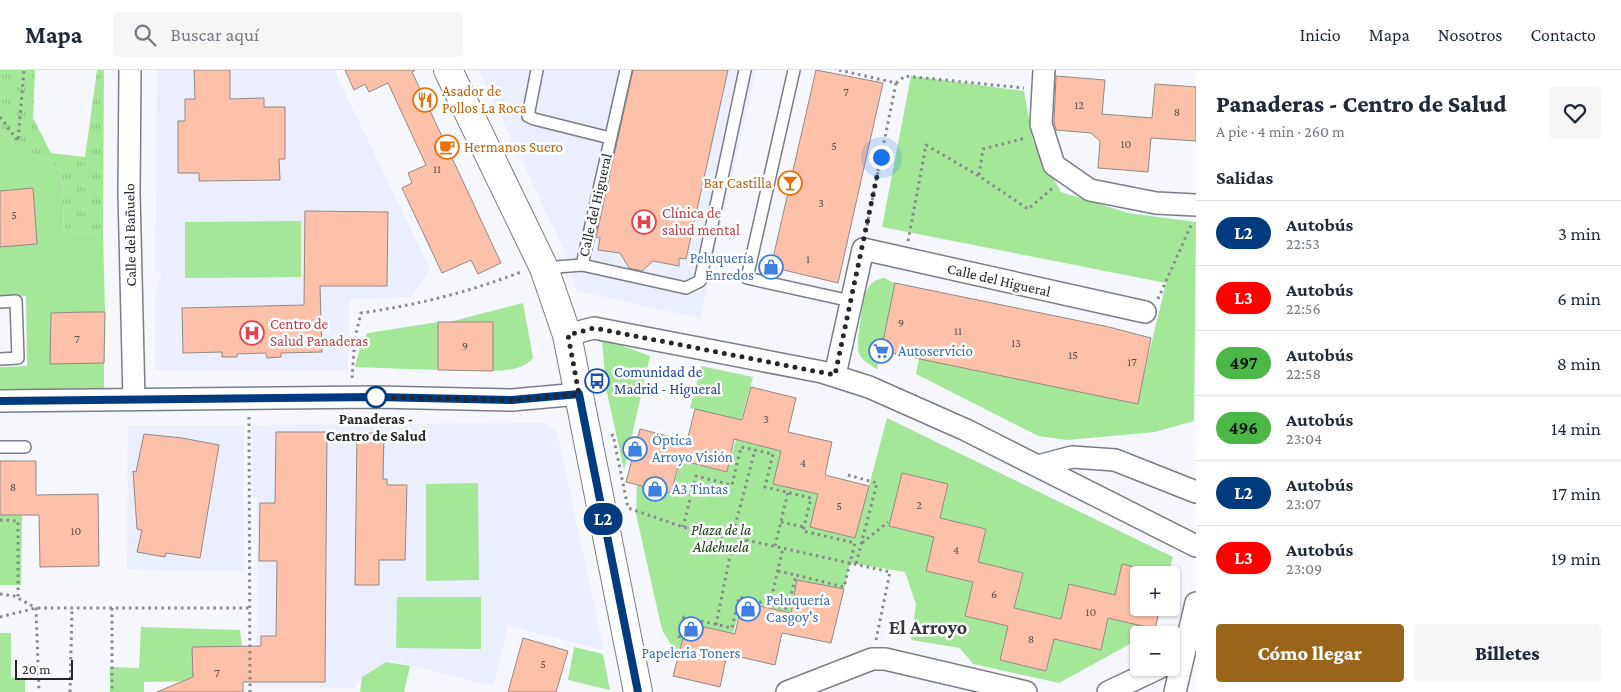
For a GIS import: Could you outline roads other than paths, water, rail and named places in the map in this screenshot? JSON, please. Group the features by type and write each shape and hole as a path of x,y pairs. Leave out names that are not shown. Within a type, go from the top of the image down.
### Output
{"street":[{"name":"Calle del Bañuelo","path":"130,70 128,193 134,400"},
{"path":"448,70 544,266 568,335 638,692"},
{"path":"1044,80 1041,124 1054,165 1090,190 1156,203 1196,205"},
{"name":"Calle del Higueral","path":"851,301 863,249 1145,312"},
{"path":"835,375 851,301"},
{"path":"568,335 594,328 835,375 887,394 1038,466 1196,546"},
{"path":"0,401 353,398 512,400 579,394"},
{"path":"1038,466 1072,457 1115,460 1196,492"},
{"path":"1180,650 1196,603"},
{"path":"787,692 872,659 884,659 1026,692"},
{"path":"1108,692 1142,676"},
{"path":"1175,692 1176,676"}],"lane":[{"path":"537,70 528,116 610,138"},
{"name":"Calle del Higueral","path":"626,70 582,265 686,288 700,281 745,70"},
{"path":"794,70 747,278 851,301"},
{"path":"544,266 582,265"},
{"path":"0,302 16,301 18,358 0,359"},
{"path":"0,447 25,447"}],"place":[{"name":"Asador de Pollos La Roca","path":"425,100"},
{"name":"Hermanos Suero","path":"447,147"},
{"name":"Bar Castilla","path":"790,183"},
{"name":"Clínica de salud mental","path":"644,222"},
{"name":"Peluquería Enredos","path":"771,267"},
{"name":"Centro de Salud Panaderas","path":"252,333"},
{"name":"Autoservicio","path":"881,351"},
{"name":"Comunidad de Madrid - Higueral","path":"597,381"},
{"name":"Panaderas - Centro de Salud","path":"376,397"},
{"name":"Óptica Arroyo Visión","path":"635,449"},
{"name":"A3 Tintas","path":"655,489"},
{"name":"Peluquería Casgoy's","path":"748,609"},
{"name":"Papeleria Toners","path":"691,629"}],"district":[{"name":"El Arroyo","path":"928,627"}],"park label":[{"name":"Plaza de la Aldehuela","path":"721,538"}]}
